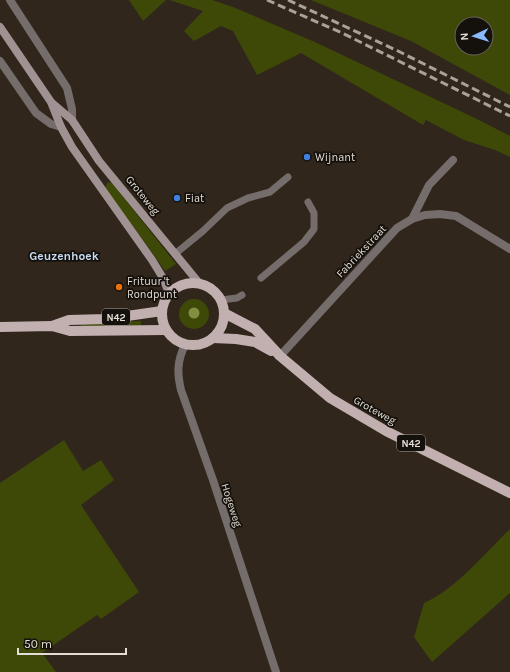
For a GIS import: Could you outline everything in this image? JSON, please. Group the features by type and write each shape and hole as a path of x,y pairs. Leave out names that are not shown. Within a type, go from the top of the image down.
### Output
{"main road":[{"name":"Groteweg","path":"0,27 52,102 72,120 99,161 199,283 210,287 218,294 221,300"},
{"name":"Groteweg","path":"52,102 61,127 72,147 152,260 163,278 169,293"},
{"path":"185,345 176,340 166,330 162,321 164,301 169,293 177,287 187,283 199,283"},
{"path":"214,338 222,326 224,313 221,300"},
{"name":"N42","path":"52,326 69,320 106,319 162,311"},
{"name":"Groteweg","path":"224,313 255,329 280,356 330,398 386,431 510,493"},
{"name":"N42","path":"0,327 52,326 70,331 166,330"},
{"name":"Groteweg","path":"185,345 196,346 205,344 214,338 236,339 255,342 280,356"}],"street":[{"name":"Groteweg","path":"10,0 67,88 72,109 72,120"},
{"path":"0,61 36,113 51,124 61,127"},
{"name":"Fabriekstraat","path":"280,356 398,228 412,219 429,186 453,160"},
{"path":"412,219 425,214 456,216 510,248"},
{"name":"Hogeweg","path":"185,345 179,360 178,378 181,390 213,480 276,672"}],"lane":[{"path":"175,254 203,231 227,208 248,198 270,192 288,177"},
{"path":"261,278 304,242 314,229 314,213 308,202"},
{"path":"221,300 237,298 242,295"}],"green space":[{"path":"129,0 166,0 143,21"},
{"path":"170,0 212,0 233,7 317,43 510,136 510,157 495,150 464,140 426,120 423,125 301,53 257,75 233,31 221,26 194,41 184,31 203,11"},
{"path":"311,0 510,0 510,95 411,41"},
{"path":"108,182 112,183 176,264 165,271 107,191 105,187"},
{"path":"194,299 205,303 209,314 205,325 194,329 183,325 179,314 183,303"},
{"path":"141,321 141,326 81,328 81,323"},
{"path":"64,440 83,471 101,460 114,480 81,505 139,592 101,619 97,615 42,653 56,672 0,672 0,483"},
{"path":"510,529 510,593 432,662 414,637 424,603 436,597 459,580"}],"railway":[{"path":"267,0 342,33 510,116"},
{"path":"288,0 398,51 510,107"}],"place":[{"name":"Wijnant","path":"307,157"},
{"name":"Fiat","path":"177,198"},
{"name":"Frituur 't Rondpunt","path":"119,287"}],"district":[{"name":"Geuzenhoek","path":"64,256"}]}
